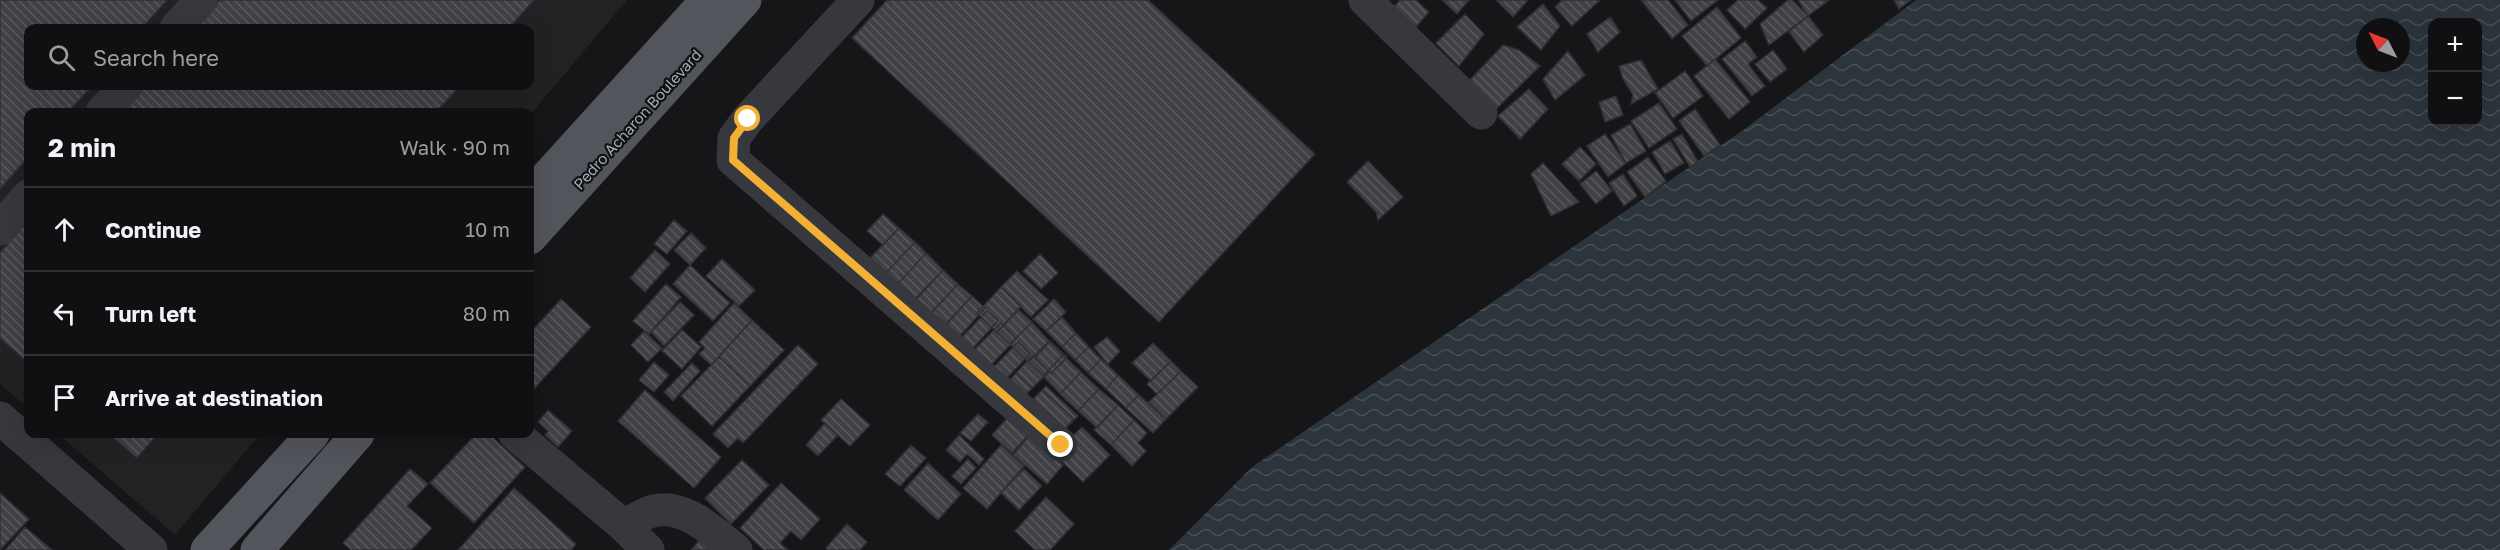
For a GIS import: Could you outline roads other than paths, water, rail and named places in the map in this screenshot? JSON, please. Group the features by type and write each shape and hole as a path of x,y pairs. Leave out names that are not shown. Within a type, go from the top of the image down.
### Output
{"main road":[{"name":"Pedro Acharon Boulevard","path":"534,191 706,0"},
{"name":"Pedro Acharon Boulevard","path":"534,234 745,0"},
{"path":"207,550 309,438"},
{"path":"257,550 355,438"}],"street":[{"path":"180,24 201,0"},
{"path":"858,0 748,119 734,138 733,160 1061,445"},
{"path":"1365,0 1481,113"},
{"path":"106,108 122,90"},
{"path":"0,229 24,201"},
{"path":"0,418 150,550"},
{"path":"520,438 624,526 648,550"},
{"path":"624,526 654,511 672,511 692,516 736,550"}],"water":[{"path":"1916,0 2500,0 2500,550 1169,550 1252,467 1742,131"}]}
